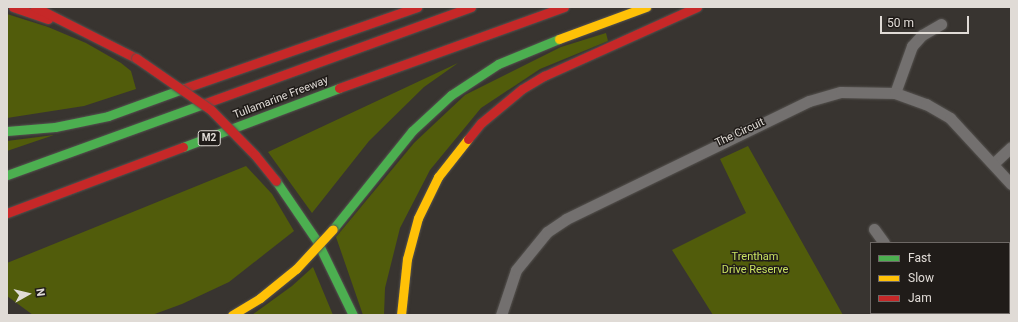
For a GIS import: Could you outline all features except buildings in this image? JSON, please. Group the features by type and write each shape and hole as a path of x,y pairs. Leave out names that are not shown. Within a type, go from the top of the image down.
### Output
{"highway":[{"path":"13,7 88,34"},
{"path":"35,7 136,58 211,110 256,155 304,219 354,315"},
{"path":"7,131 54,126 108,116 298,47 417,7"},
{"name":"Tullamarine Freeway","path":"7,175 471,7"},
{"name":"Tullamarine Freeway","path":"7,213 410,61 564,7"},
{"path":"232,315 260,298 309,257 412,131 451,95 498,64 525,51 646,7"},
{"path":"401,315 407,259 418,218 438,177 480,123 522,89 544,76 697,7"},
{"path":"7,167 148,123"},
{"path":"337,282 348,315"}],"street":[{"path":"895,93 912,46 922,35 941,24"},
{"name":"The Circuit","path":"501,315 516,270 548,232 566,219 808,101 841,92 895,93 926,104 950,118 994,163 1011,184"},
{"path":"994,163 1011,147"},
{"path":"874,229 883,242"}],"green space":[{"path":"7,14 48,27 86,43 121,63 131,71 136,89 84,106 7,118"},
{"path":"606,33 608,41 540,69 481,108 430,170 400,228 385,288 384,315 363,315 336,237 414,143 465,95 561,47"},
{"path":"458,63 424,87 369,141 312,213 268,152"},
{"path":"54,135 7,151 7,141"},
{"name":"Trentham Drive Reserve","path":"748,146 843,315 713,315 672,250 746,213 720,159"},
{"path":"246,166 272,194 294,231 229,282 182,304 152,315 33,315 7,296 7,263"},
{"path":"313,267 333,315 252,315 292,286"}],"traffic: fast":[{"path":"333,229 412,131 451,95 498,64 559,39"},
{"path":"7,131 55,127 108,116 185,88"},
{"path":"183,147 339,88"},
{"path":"7,175 203,104"},
{"path":"276,181 317,241 353,315"}],"traffic: slow":[{"path":"559,39 646,7"},
{"path":"401,315 407,259 418,218 438,177 468,139"},
{"path":"232,315 260,298 296,269 333,229"}],"traffic: jam":[{"path":"13,7 48,19"},
{"path":"35,7 136,58"},
{"path":"185,88 417,7"},
{"path":"203,104 471,7"},
{"path":"339,88 564,7"},
{"path":"468,139 481,123 522,89 544,76 697,7"},
{"path":"136,58 211,110 255,155 276,181"},
{"path":"7,213 183,147"}]}
